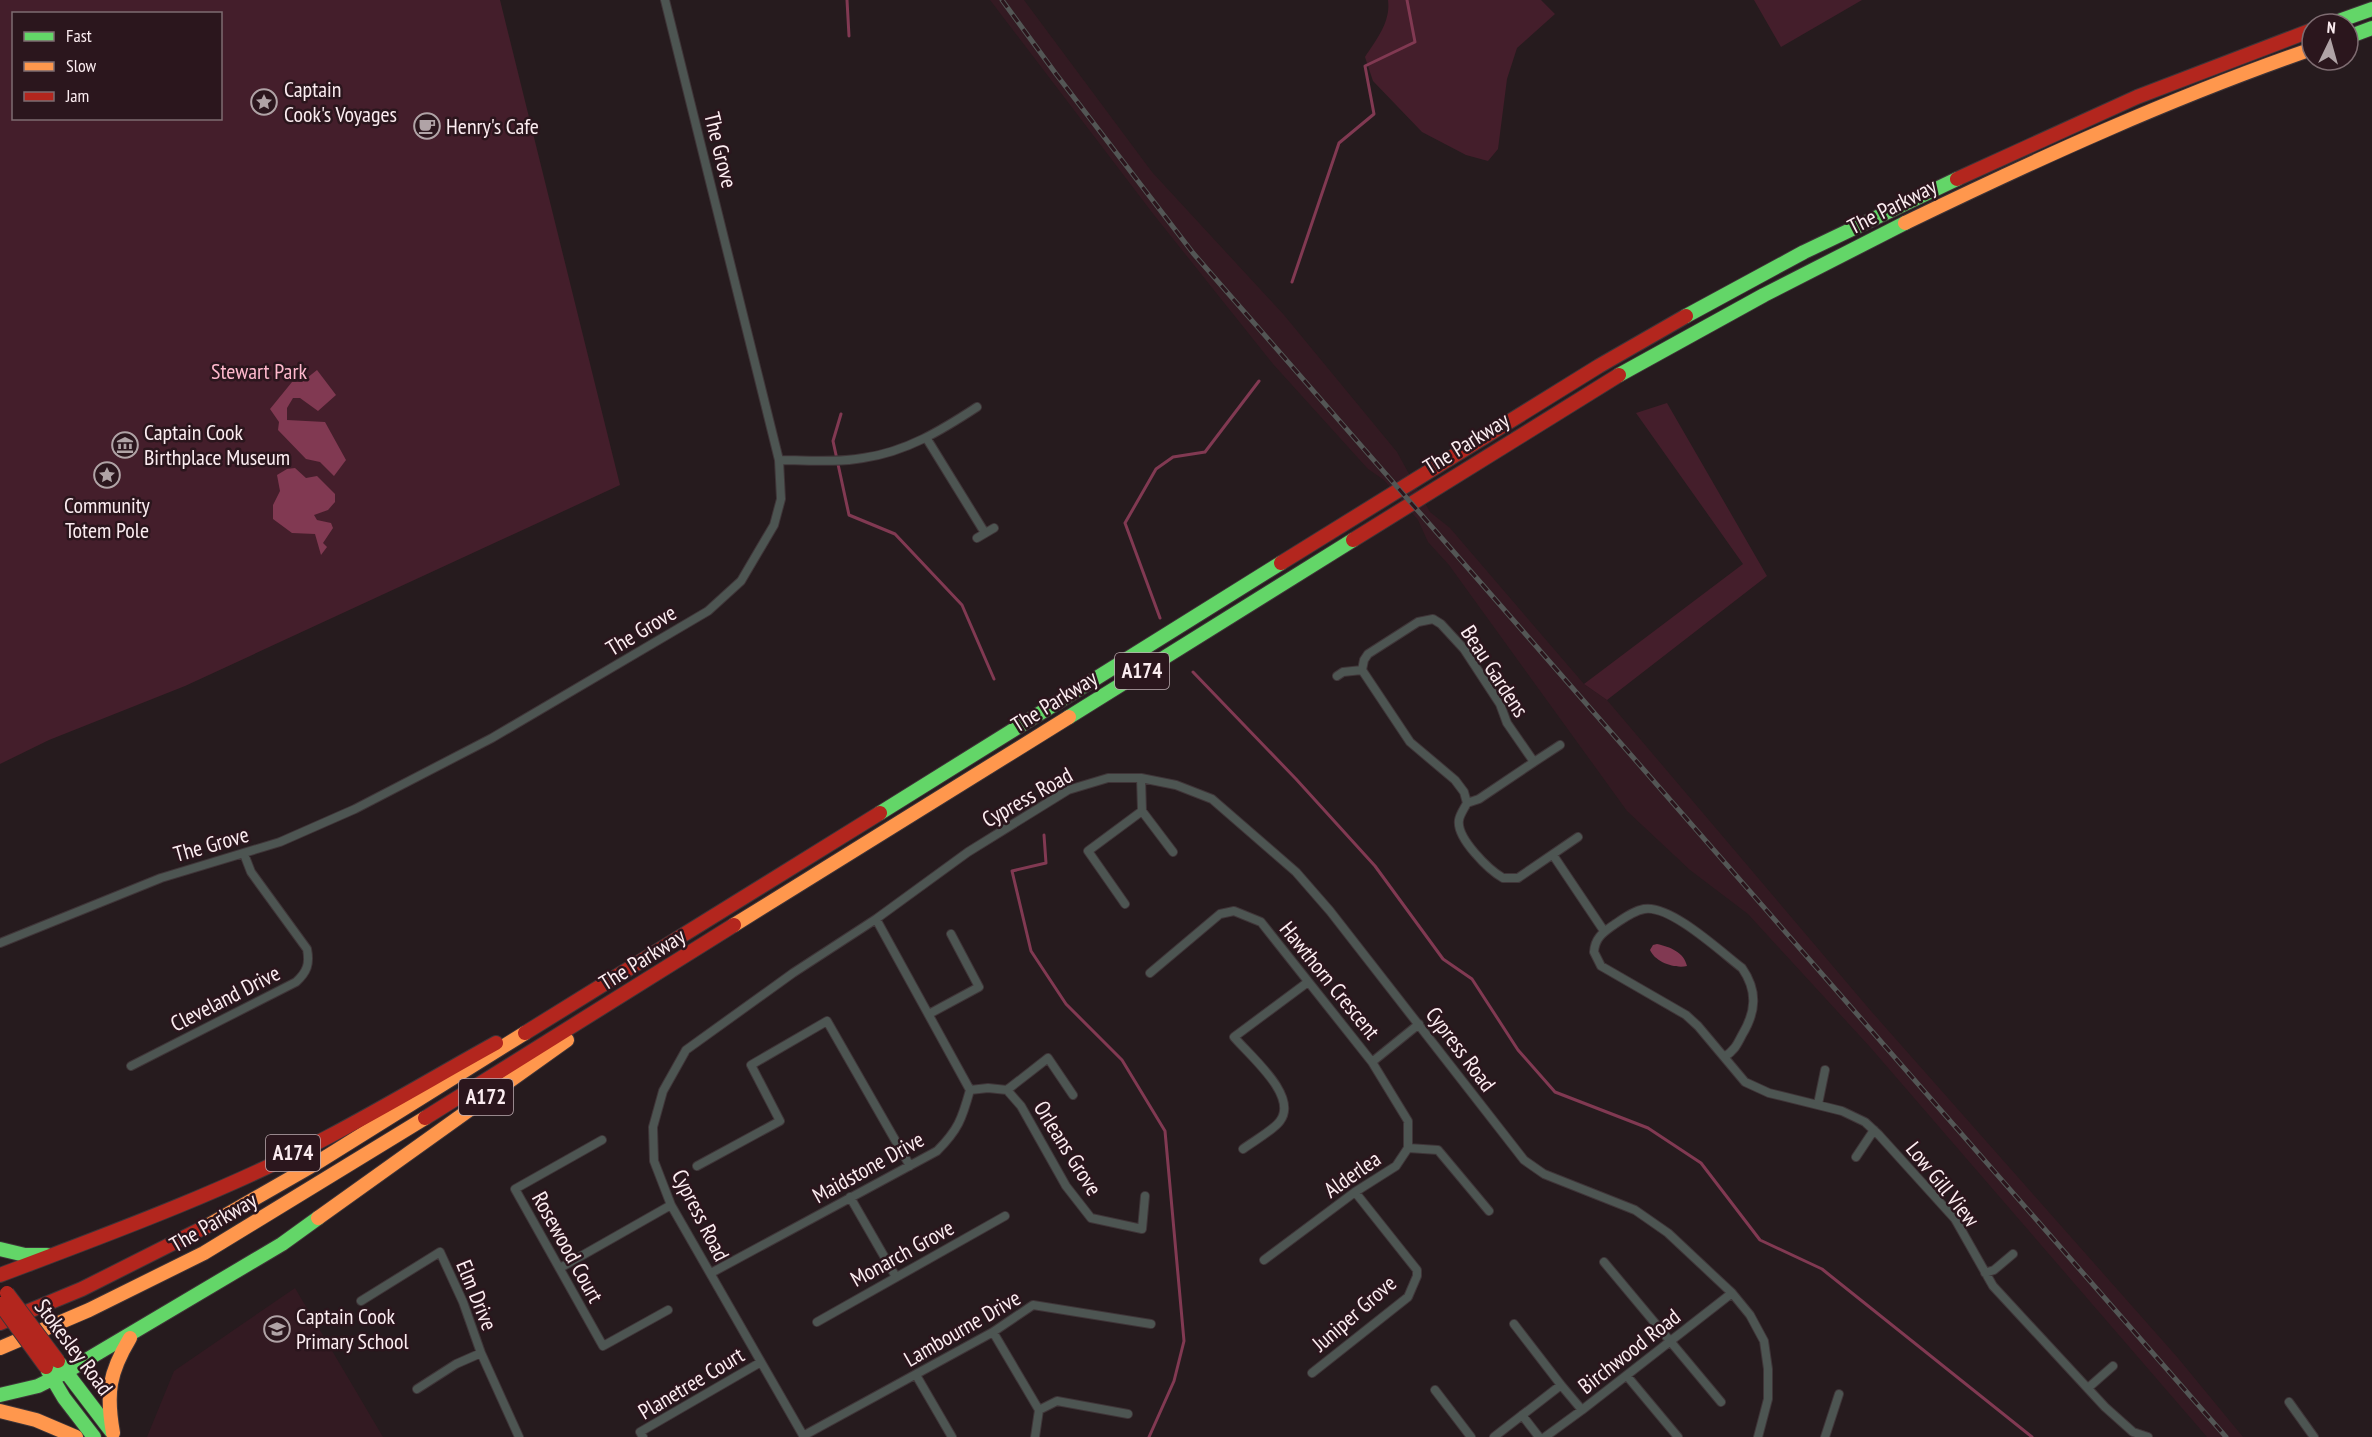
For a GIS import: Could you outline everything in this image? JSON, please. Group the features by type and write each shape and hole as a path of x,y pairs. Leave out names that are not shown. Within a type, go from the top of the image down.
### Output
{"main road":[{"name":"The Parkway","path":"0,1323 167,1249 232,1214 395,1117 1379,502 1599,366 1693,312 1804,252 1994,160 2137,97 2300,35"},
{"name":"The Parkway","path":"0,1348 58,1326 150,1282 222,1243 1638,363 1746,304 1958,196 2210,87 2300,53"},
{"name":"A174","path":"0,1275 47,1255 153,1217 328,1137 392,1103 474,1054 573,1005"},
{"name":"A172","path":"94,1437 55,1370 131,1335 282,1244 490,1094 560,1047 600,1009"},
{"name":"A174","path":"0,1249 25,1255 47,1255"},
{"name":"Stokesley Road","path":"2,1293 55,1370 114,1435"},
{"name":"A172","path":"114,1435 107,1397 108,1380 114,1363 131,1335"},
{"path":"0,1395 38,1386 55,1370"},
{"path":"0,1411 36,1420 76,1437"}],"street":[{"name":"The Grove","path":"0,943 161,878 201,864 244,854 280,842 355,809 492,738 708,610 741,581 774,525 781,499 779,460 665,0"},
{"path":"779,460 862,459 881,454 927,439 977,407"},
{"path":"927,439 985,533"},
{"path":"976,538 994,528"},
{"name":"Beau Gardens","path":"1362,670 1368,654 1418,622 1429,619 1437,621 1470,658 1500,704 1507,723 1534,762"},
{"path":"1337,676 1343,672 1362,670 1410,742 1455,780 1464,792 1467,803 1459,821 1460,830 1467,844 1499,876 1507,879 1518,878 1578,837"},
{"path":"1467,803 1479,799 1560,746"},
{"name":"Cypress Road","path":"803,1437 671,1205 654,1161 653,1127 663,1091 686,1050 793,973 876,919 978,846 1068,790 1108,778 1141,778 1176,785 1212,799 1296,872 1330,911 1524,1160 1544,1174 1635,1210 1668,1233 1732,1293 1750,1315 1764,1341 1768,1368 1768,1399 1758,1437"},
{"path":"1141,778 1142,811 1173,852"},
{"path":"1125,904 1088,851 1142,811"},
{"name":"Cleveland Drive","path":"131,1066 296,982 308,968 307,949 251,872 244,854"},
{"path":"1553,855 1604,931 1646,908 1665,911 1742,968 1754,992 1754,1006 1750,1021 1733,1052 1724,1057"},
{"name":"Hawthorn Crescent","path":"1150,973 1220,914 1234,910 1261,922 1372,1062 1419,1024"},
{"path":"876,919 970,1090"},
{"name":"Low Gill View","path":"1604,931 1594,945 1595,957 1601,966 1686,1015 1698,1026 1735,1073 1755,1088 1854,1116 1874,1130 1955,1219 1993,1286 2123,1425 2133,1432 2148,1437"},
{"path":"929,1014 979,987 951,934"},
{"path":"1243,1149 1280,1121 1285,1105 1280,1089 1234,1037 1308,982"},
{"path":"697,1166 780,1121 751,1065 827,1021 910,1166"},
{"path":"1007,1090 1048,1058 1073,1095"},
{"name":"Alderlea","path":"1264,1260 1355,1192 1396,1166 1408,1148 1408,1121 1372,1062"},
{"path":"1818,1104 1825,1071"},
{"name":"Orleans Grove","path":"970,1090 988,1088 1007,1090 1020,1106 1066,1186 1091,1218 1142,1229 1145,1196"},
{"name":"Maidstone Drive","path":"711,1273 937,1151 949,1139 962,1119 970,1090"},
{"path":"1856,1156 1874,1130"},
{"name":"Rosewood Court","path":"602,1140 515,1189 603,1346 668,1310"},
{"path":"1408,1148 1438,1150 1490,1211"},
{"name":"Juniper Grove","path":"1312,1373 1408,1297 1417,1276 1417,1270 1355,1192"},
{"path":"850,1197 896,1277"},
{"path":"560,1268 671,1205"},
{"name":"Monarch Grove","path":"817,1322 1005,1216"},
{"name":"Elm Drive","path":"361,1301 440,1252 463,1302 481,1353 519,1437"},
{"path":"1985,1273 1994,1270 2013,1254"},
{"path":"1604,1262 1721,1402"},
{"name":"Birchwood Road","path":"1494,1437 1561,1385 1582,1410 1732,1293"},
{"name":"Lambourne Drive","path":"803,1437 993,1332 1033,1305 1151,1324"},
{"path":"1514,1324 1561,1385"},
{"path":"993,1332 1039,1410 1035,1437"},
{"path":"417,1389 456,1364 481,1353"},
{"name":"Planetree Court","path":"643,1437 640,1432 761,1362"},
{"path":"2088,1388 2114,1366"},
{"path":"916,1375 952,1437"},
{"path":"1627,1376 1678,1437"},
{"path":"1435,1390 1472,1437"},
{"path":"1825,1437 1839,1394"},
{"path":"1039,1410 1057,1401 1128,1414"},
{"path":"2289,1402 2314,1437"},
{"path":"1545,1437 1582,1410"},
{"path":"1522,1415 1539,1437"}],"shaded area":[{"path":"990,0 1024,0 1152,172 1284,315 1397,452 1430,512 1450,528 1584,684 1607,700 1871,1011 2178,1358 2243,1437 2207,1437 1870,1047 1748,914 1690,870 1627,811 1449,565 1428,542 1418,520 1384,480 1368,469 1273,364 1154,215"},
{"path":"317,370 336,395 318,411 300,398 293,398 287,408 287,420 325,422 346,460 334,476 320,462 306,459 278,430 279,422 270,409 292,382 302,382"},
{"path":"295,468 306,478 317,476 335,494 335,502 328,510 314,515 317,520 331,523 333,528 323,543 327,547 321,555 315,534 292,533 273,519 273,505 280,491 277,475 287,469"},
{"path":"1657,944 1680,954 1687,966 1671,965 1656,958 1650,950 1653,945"},
{"name":"Captain Cook Primary School","path":"295,1288 383,1437 147,1437 174,1371"}],"green space":[{"name":"Stewart Park","path":"0,0 500,0 620,485 185,686 49,740 0,764"},
{"path":"1388,0 1541,0 1555,14 1517,48 1507,79 1498,149 1488,161 1466,155 1422,132 1373,81 1365,57 1385,23"},
{"path":"1754,0 1862,0 1781,47"},
{"path":"1667,403 1767,576 1607,700 1584,684 1743,564 1636,413"}],"waterway":[{"path":"847,0 849,36"},
{"path":"1292,282 1339,143 1374,114 1365,66 1415,42 1407,0"},
{"path":"1160,618 1125,523 1156,469 1173,457 1205,452 1259,381"},
{"path":"841,414 833,441 849,515 895,534 962,605 994,679"},
{"path":"1193,672 1296,779 1375,866 1443,959 1472,979 1518,1050 1555,1092 1648,1128 1701,1163 1760,1240 1822,1269 2032,1437"},
{"path":"1044,835 1046,863 1012,871 1031,951 1066,1004 1122,1060 1165,1131 1184,1341 1174,1381 1149,1437"}],"railway":[{"path":"1002,0 1193,253 2226,1437"}],"traffic: fast":[{"path":"2360,13 2372,9"},
{"path":"2360,32 2372,28"},
{"path":"1686,316 1804,252 1957,179"},
{"path":"1619,375 1764,295 1905,223"},
{"path":"1069,717 1353,540"},
{"path":"880,813 1281,563"},
{"path":"0,1395 38,1386 66,1372 282,1244 318,1218"},
{"path":"0,1249 25,1255 47,1255"},
{"path":"60,1364 111,1431"},
{"path":"48,1371 64,1398 94,1437"}],"traffic: slow":[{"path":"1905,223 2157,108 2300,53"},
{"path":"734,925 1069,717"},
{"path":"207,1226 315,1164 525,1033"},
{"path":"318,1218 567,1040"},
{"path":"0,1348 89,1310 204,1253 425,1118"},
{"path":"113,1433 110,1406 111,1384 118,1362 130,1338"},
{"path":"0,1411 36,1420 76,1437"}],"traffic: jam":[{"path":"1957,179 2137,97 2300,35"},
{"path":"1281,563 1599,366 1686,316"},
{"path":"1353,540 1619,375"},
{"path":"525,1033 880,813"},
{"path":"425,1118 734,925"},
{"path":"0,1275 166,1211 248,1176 349,1126 496,1043"},
{"path":"0,1323 82,1289 207,1226"},
{"path":"7,1293 58,1361"},
{"path":"0,1304 46,1367"}],"place":[{"name":"Captain Cook's Voyages","path":"264,102"},
{"name":"Henry's Cafe","path":"427,126"},
{"name":"Captain Cook Birthplace Museum","path":"125,445"},
{"name":"Community Totem Pole","path":"107,475"},
{"name":"Captain Cook Primary School","path":"277,1329"}]}
